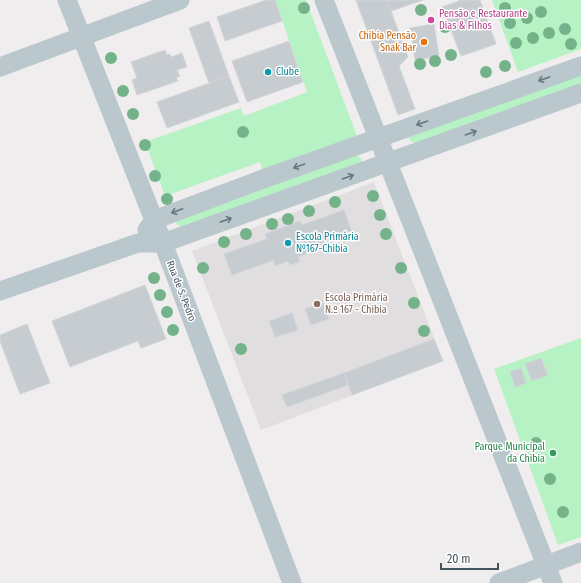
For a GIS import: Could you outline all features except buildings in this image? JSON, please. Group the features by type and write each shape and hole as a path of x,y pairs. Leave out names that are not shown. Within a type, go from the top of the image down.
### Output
{"street":[{"name":"Rua de S. Pedro","path":"67,0 163,243 292,583"},
{"path":"0,67 180,0"},
{"path":"324,0 553,583"},
{"path":"138,243 154,220 377,138 581,66"},
{"path":"0,291 138,243 163,243 581,93"},
{"path":"499,583 581,552"}],"shaded area":[{"name":"Escola Primária N.º 167 - Chibia","path":"374,182 443,361 261,430 192,251"}],"green space":[{"path":"275,0 306,0 357,136 262,170 260,162 165,196 145,142 241,108 244,116 307,92"},
{"path":"492,0 581,0 581,49 518,72"},
{"path":"581,75 581,85 416,143 410,141 409,137"},
{"path":"353,156 358,156 362,159 361,163 182,227 176,224 178,218"},
{"name":"Parque Municipal da Chibia","path":"581,338 581,537 558,545 494,369"}],"place":[{"name":"Pensão e Restaurante Dias & Filhos","path":"431,20"},
{"name":"Chibia Pensão Snak Bar","path":"424,42"},
{"name":"Clube","path":"268,72"},
{"name":"Escola Primária N⁰167-Chibia","path":"288,243"},
{"name":"Escola Primária N.º 167 - Chibia","path":"317,304"},
{"name":"Parque Municipal da Chibia","path":"553,453"}]}
